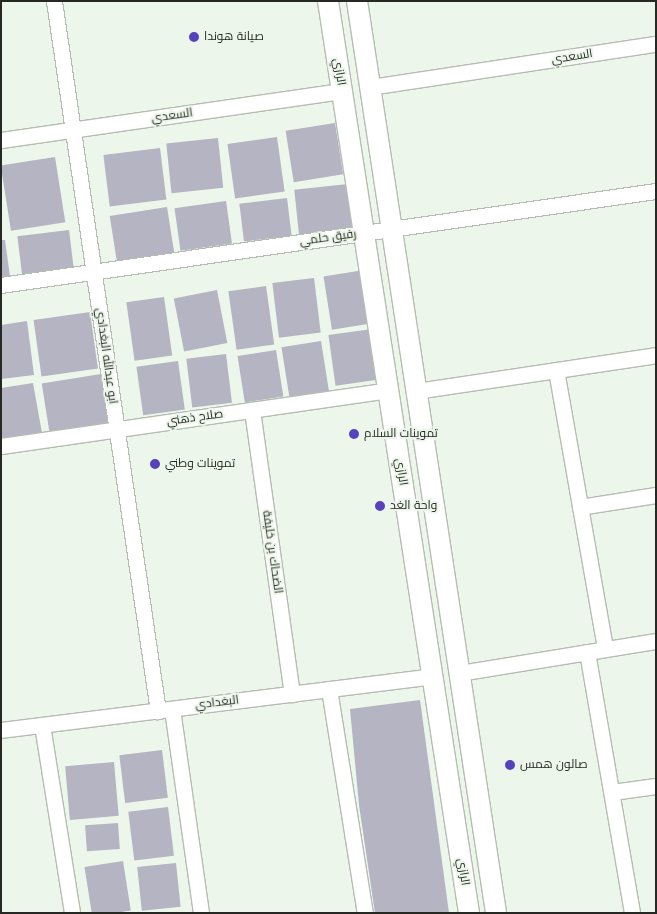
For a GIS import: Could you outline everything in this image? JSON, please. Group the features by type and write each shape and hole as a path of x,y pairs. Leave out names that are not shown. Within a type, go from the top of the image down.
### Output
{"street":[{"name":"ابو عبدالله البغدادي","path":"54,1 116,430 201,913"},
{"path":"330,11 358,8 496,913"},
{"name":"الرازي","path":"330,11 469,913"},
{"name":"السعدي","path":"370,87 656,44"},
{"name":"السعدي","path":"1,140 342,91"},
{"name":"رفيق حلمي","path":"1,285 656,191"},
{"path":"416,391 656,355"},
{"path":"556,370 605,649"},
{"name":"صلاح ذهني","path":"1,446 388,390"},
{"name":"الضحاك بن خليفة","path":"252,410 292,694"},
{"path":"580,507 656,495"},
{"path":"460,673 656,642"},
{"path":"587,652 632,913"},
{"name":"البغدادي","path":"1,730 433,676"},
{"path":"328,689 365,913"},
{"path":"42,725 72,913"},
{"path":"612,792 656,786"}],"building":[{"path":"335,123 343,174 294,182 286,131"},
{"path":"277,137 285,191 235,198 227,144"},
{"path":"218,138 223,188 172,193 166,143"},
{"path":"160,148 166,200 110,207 103,155"},
{"path":"55,157 65,222 11,231 1,166"},
{"path":"348,184 353,229 299,234 294,190"},
{"path":"287,198 292,236 244,242 239,204"},
{"path":"226,201 232,244 180,251 175,208"},
{"path":"167,207 174,253 117,262 110,216"},
{"path":"69,230 74,270 22,276 17,236"},
{"path":"1,240 5,240 10,277 1,279"},
{"path":"364,270 372,323 332,330 324,276"},
{"path":"314,278 321,333 279,338 272,283"},
{"path":"266,286 274,344 237,350 228,291"},
{"path":"217,290 227,343 184,351 174,298"},
{"path":"164,297 172,355 135,361 126,302"},
{"path":"90,312 98,368 41,376 34,320"},
{"path":"27,321 34,375 1,379 1,325"},
{"path":"372,329 379,380 336,386 328,335"},
{"path":"321,341 329,391 289,398 281,347"},
{"path":"276,350 283,396 245,403 237,356"},
{"path":"226,354 232,403 192,408 186,359"},
{"path":"178,361 185,410 143,415 136,367"},
{"path":"101,374 109,423 50,433 42,383"},
{"path":"33,383 42,433 1,439 1,388"},
{"path":"420,700 449,913 375,913 359,805 350,709"},
{"path":"162,750 168,798 125,803 119,755"},
{"path":"114,762 119,816 70,820 65,766"},
{"path":"168,807 174,856 134,861 128,812"},
{"path":"118,823 120,849 87,851 85,825"},
{"path":"123,861 131,910 114,913 92,913 84,867"},
{"path":"176,863 181,907 142,911 137,867"}],"place":[{"name":"صيانة هوندا","path":"194,37"},
{"name":"تموينات السلام","path":"354,434"},
{"name":"تموينات وطني","path":"155,464"},
{"name":"واحة الغد","path":"380,506"},
{"name":"صالون همس","path":"510,765"}]}
